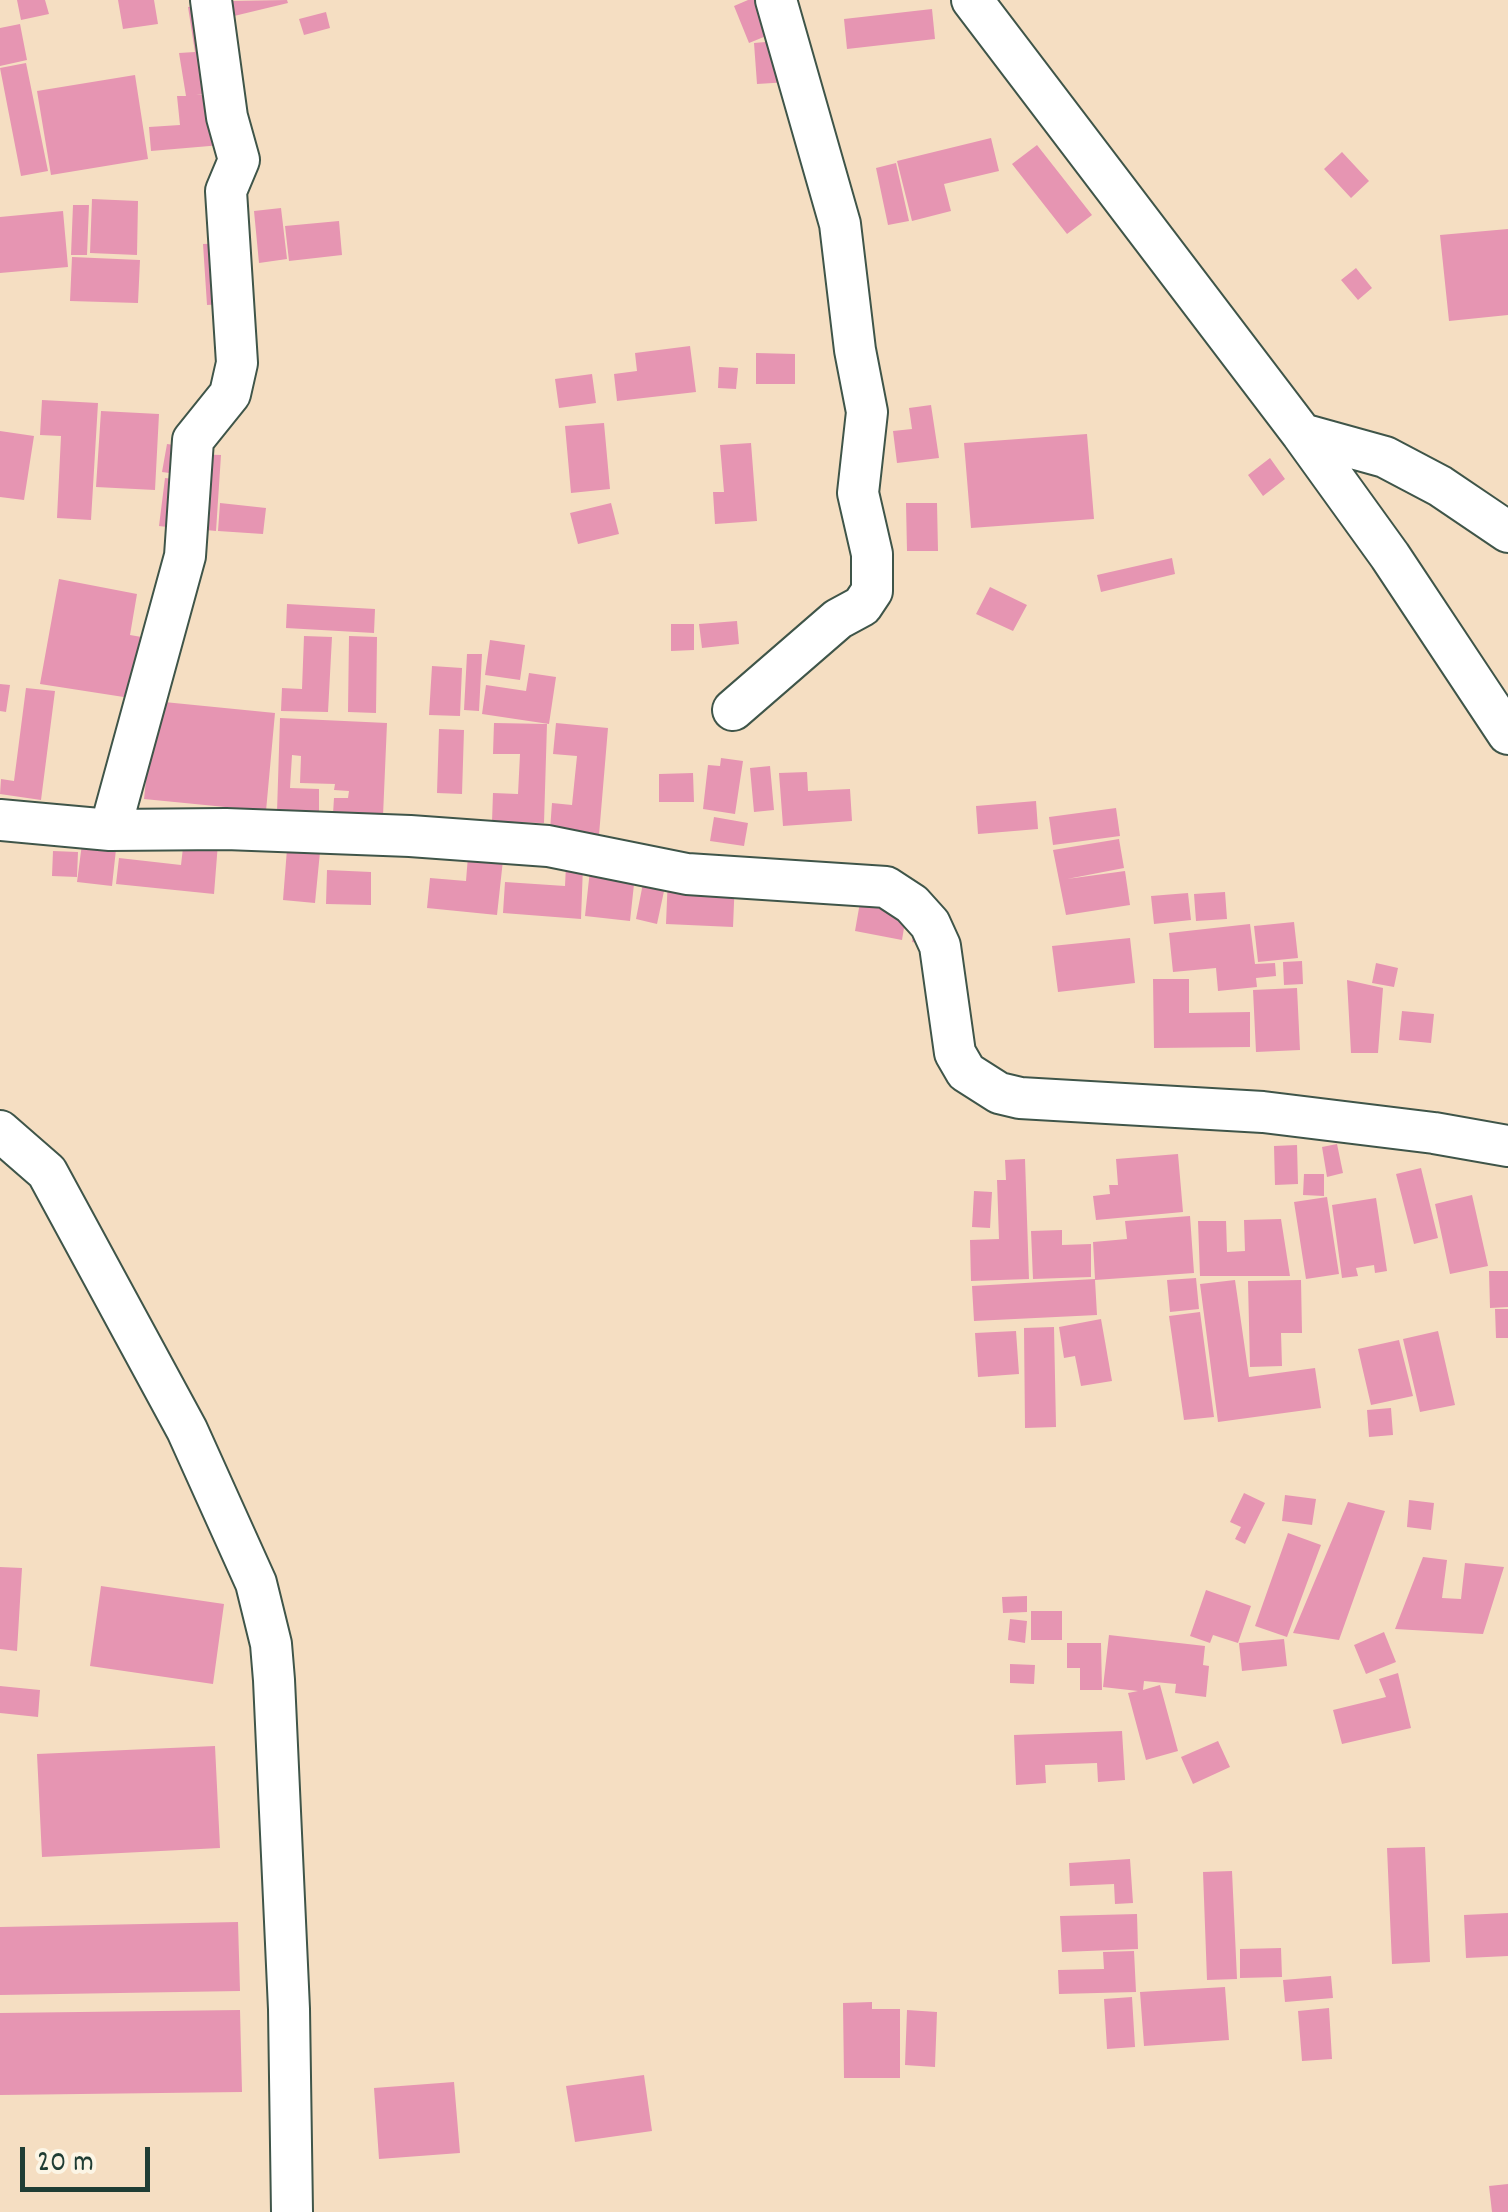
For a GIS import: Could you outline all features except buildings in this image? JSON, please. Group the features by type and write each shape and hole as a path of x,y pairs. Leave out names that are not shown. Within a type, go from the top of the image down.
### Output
{"street":[{"path":"110,830 185,556 193,440 230,394 237,362 226,191 239,160 227,117 211,0"},
{"path":"733,710 838,619 862,606 872,591 872,554 858,493 867,412 855,350 840,224 776,0"},
{"path":"972,0 1302,434 1390,556 1508,734"},
{"path":"1302,434 1384,457 1440,486 1508,532"},
{"path":"0,820 110,830 226,829 548,846 687,874 886,886 912,904 930,924 940,946 955,1053 966,1072 999,1093 1020,1098 1263,1112 1508,1146"},
{"path":"0,1132 47,1172 188,1430 256,1583 271,1644 274,1680 289,2009 292,2212"}]}
